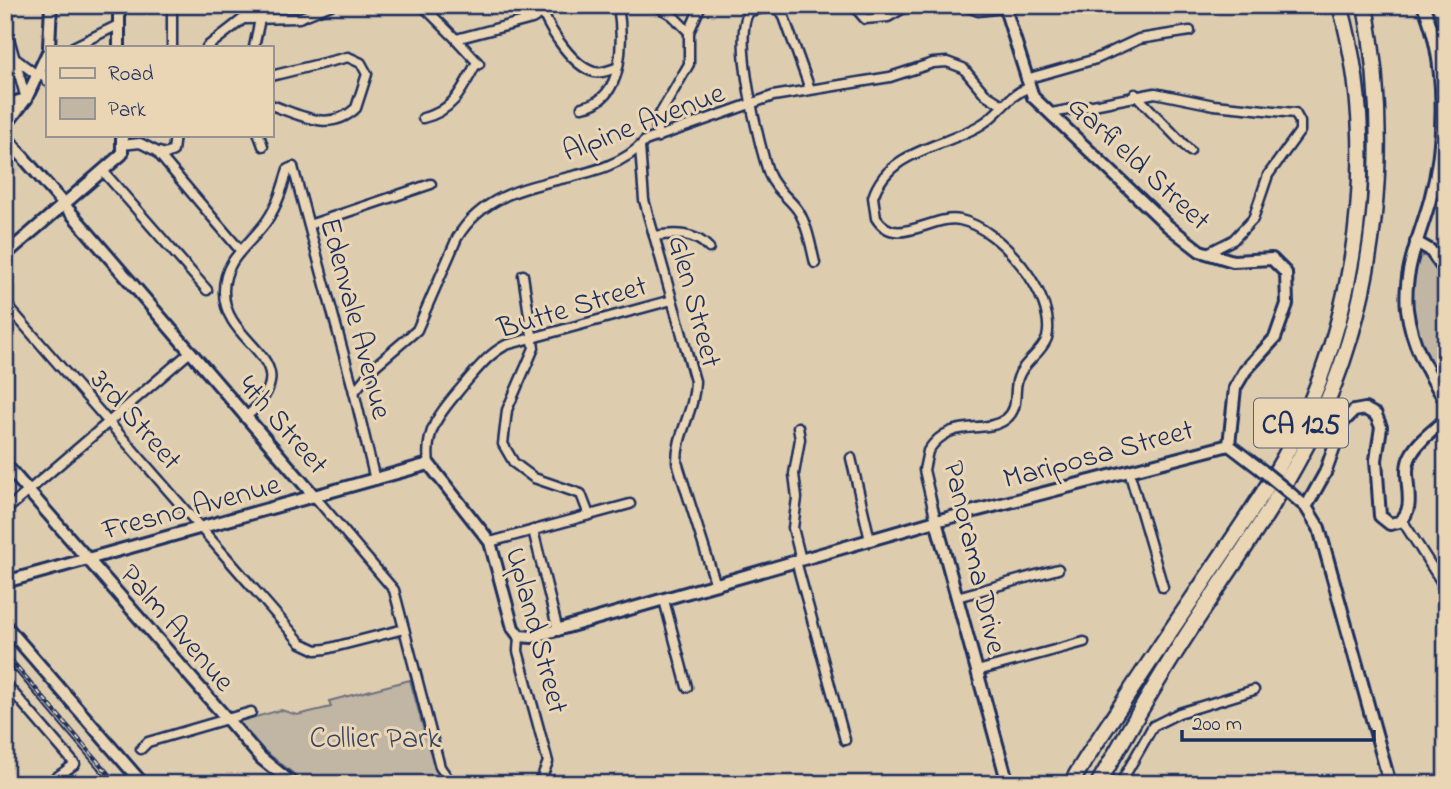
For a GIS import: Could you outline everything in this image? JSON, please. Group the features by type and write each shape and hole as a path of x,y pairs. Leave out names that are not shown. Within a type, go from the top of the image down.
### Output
{"highway":[{"name":"CA 125","path":"1071,784 1264,491 1301,423 1329,352 1344,296 1360,182 1356,86 1340,5"},
{"name":"CA 125","path":"1098,784 1178,648 1278,496 1317,425 1341,366 1360,300 1377,177 1374,74 1365,5"}],"street":[{"path":"49,46 51,5"},
{"path":"119,5 119,46"},
{"path":"172,5 172,46"},
{"path":"208,46 235,23 260,19 299,19 331,5"},
{"path":"422,5 479,64 454,103 439,114 423,118"},
{"path":"456,39 532,19 556,5"},
{"path":"582,107 606,94 616,68 623,38 618,5"},
{"path":"655,5 672,15 689,32"},
{"path":"658,137 656,121 689,64 689,32 701,5"},
{"path":"853,5 865,19 880,20 908,5"},
{"path":"964,5 978,11 1005,6"},
{"path":"1423,5 1435,37 1440,118 1437,168 1431,200 1416,242 1408,278 1407,309 1420,357 1446,402"},
{"path":"810,89 783,14 773,6 757,7 747,13 742,24 751,103 769,174 800,215 816,264"},
{"name":"Garfield Street","path":"1005,6 1033,97 1188,244 1233,261 1272,259 1286,273 1287,304 1275,338 1245,371 1235,388 1229,444"},
{"path":"543,13 558,42 589,69 598,73 616,68"},
{"path":"254,46 260,19"},
{"path":"5,24 26,99"},
{"path":"75,46 118,25"},
{"path":"1001,104 1027,83 1096,59 1139,39 1190,31"},
{"path":"273,76 348,57 361,63 367,74 356,108 338,119 302,118 273,106"},
{"path":"5,126 42,76 21,66 15,58"},
{"name":"Alpine Avenue","path":"354,392 376,365 417,330 457,238 466,225 511,192 618,162 658,137 751,103 810,89 890,77 947,62 963,68 985,93 1001,104"},
{"path":"1052,113 1135,94 1155,93 1226,107 1288,110 1299,119 1300,131 1268,176 1253,219 1233,240 1208,253"},
{"path":"1135,94 1190,151"},
{"path":"5,105 26,99"},
{"name":"Panorama Drive","path":"1001,104 980,126 895,163 876,189 872,201 876,218 888,230 904,232 950,219 967,222 988,234 1006,248 1025,270 1046,318 1047,338 1019,375 1014,409 1010,416 997,424 952,431 928,451 924,470 1008,784"},
{"name":"4th Street","path":"5,136 62,206 394,590 440,767 452,784"},
{"path":"5,255 122,154 122,140 140,142 166,154 173,151 175,136"},
{"path":"259,136 263,146"},
{"name":"Glen Street","path":"640,147 644,200 695,382 694,403 677,443 677,462 716,585"},
{"path":"156,151 240,250 229,268 223,289 225,304 231,320 266,361 271,381 265,399 245,418"},
{"name":"Edenvale Avenue","path":"240,250 269,218 288,169 293,167 354,392 374,480"},
{"path":"103,170 207,290"},
{"path":"309,225 431,184"},
{"path":"654,236 682,233 704,242 709,248"},
{"path":"1416,242 1430,250 1446,272"},
{"path":"523,275 534,348 507,410 503,444 514,463 534,478 581,494 589,515"},
{"name":"Butte Street","path":"429,464 430,432 443,405 494,351 672,300"},
{"name":"3rd Street","path":"5,303 301,643 316,650 326,649 404,629"},
{"path":"5,511 189,353"},
{"path":"1390,784 1319,528 1306,507 1325,473 1343,422 1351,413 1365,409 1376,415 1381,427 1376,460 1380,516 1390,524 1402,520 1409,508 1406,467 1410,455 1446,419"},
{"path":"798,427 800,439 794,474 797,498 793,528 845,740"},
{"name":"Mariposa Street","path":"519,636 532,637 558,631 936,521 1229,444 1306,507"},
{"path":"851,458 870,540"},
{"name":"Palm Avenue","path":"5,464 261,758 293,784"},
{"name":"Fresno Avenue","path":"5,582 429,464"},
{"name":"Upland Street","path":"429,464 490,542 511,624 519,636 518,651 548,762 539,784"},
{"path":"1129,471 1163,587"},
{"path":"490,542 630,504"},
{"path":"1402,520 1446,589"},
{"path":"533,530 558,631"},
{"path":"957,597 1058,569"},
{"path":"664,600 687,687"},
{"path":"5,625 143,784"},
{"path":"977,671 1084,642"},
{"path":"5,683 75,764 47,784"},
{"path":"1120,784 1153,726 1179,713 1254,690"},
{"path":"141,749 148,742 251,712"}],"shaded area":[{"path":"5,150 21,169 5,182"}],"green space":[{"path":"1426,255 1446,277 1446,392 1421,344 1412,309 1414,274 1420,257"},
{"name":"Collier Park","path":"410,680 429,749 445,784 307,784 262,749 237,722 281,710 297,715 331,707 329,701"}],"tram line":[{"path":"5,659 111,784"}],"railway":[{"path":"5,653 117,784"}]}
